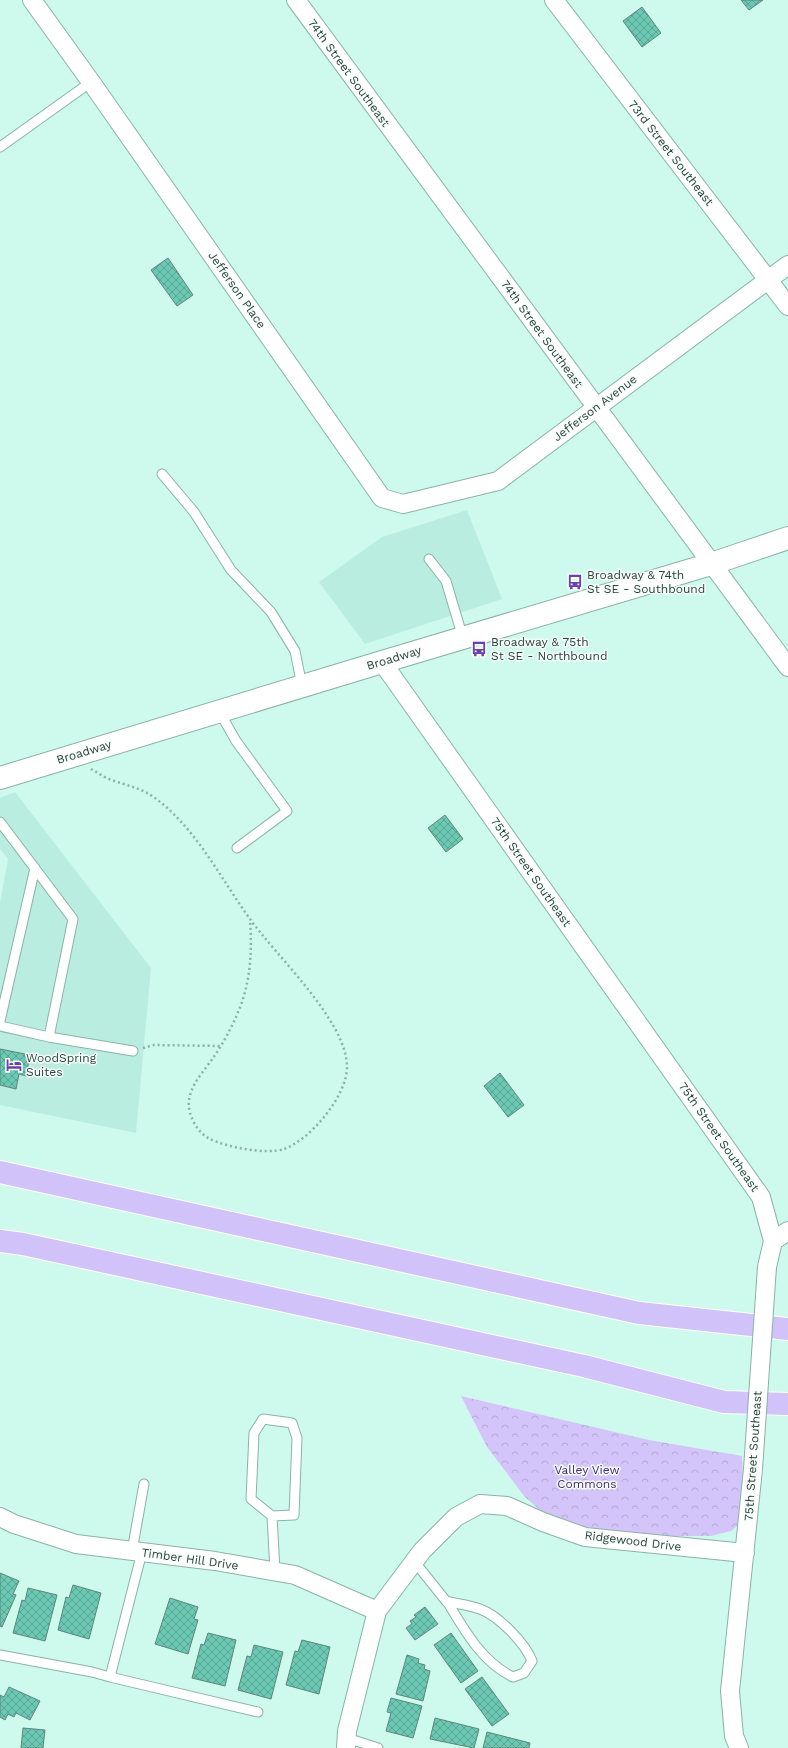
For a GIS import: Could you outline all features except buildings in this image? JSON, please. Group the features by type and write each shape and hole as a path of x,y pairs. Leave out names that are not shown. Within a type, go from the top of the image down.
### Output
{"highway":[{"path":"0,1172 638,1313 788,1329"},
{"path":"0,1241 69,1254 584,1366 724,1402 788,1404"}],"street":[{"path":"32,0 91,82"},
{"name":"74th Street Southeast","path":"296,0 788,668"},
{"name":"73rd Street Southeast","path":"554,0 769,279 788,306"},
{"name":"Jefferson Place","path":"91,82 382,498"},
{"name":"Jefferson Avenue","path":"382,498 403,504 498,481 788,265"},
{"name":"Broadway","path":"0,778 711,564 788,538"},
{"name":"75th Street Southeast","path":"382,662 761,1197 773,1241 767,1267 746,1553 730,1691 734,1736 740,1748"},
{"path":"773,1241 788,1231"},
{"name":"Ridgewood Drive","path":"347,1743 348,1730 377,1611 422,1551 456,1517 480,1504 507,1506 543,1522 585,1537 746,1553"},
{"name":"Timber Hill Drive","path":"0,1517 14,1524 76,1544 215,1560 295,1575 377,1611"}],"lane":[{"path":"0,147 91,82"},
{"path":"162,474 194,512 231,570 270,612 295,651 302,686"},
{"path":"429,559 446,581 463,638"},
{"path":"219,711 236,741 287,811 237,848"},
{"path":"0,822 74,919 49,1037"},
{"path":"0,1020 35,868"},
{"path":"0,1026 49,1037 133,1051"},
{"path":"272,1516 294,1515 297,1438 292,1423 263,1419 254,1433 251,1499 272,1516 275,1571"},
{"path":"110,1677 137,1551 144,1484"},
{"path":"414,1561 446,1601 476,1647 500,1671 513,1677 524,1673 532,1661 527,1650 510,1630 481,1610 446,1601"},
{"path":"0,1655 92,1672 258,1712"},
{"path":"347,1743 378,1748"}],"path":[{"path":"70,757 107,778 134,787 155,798 180,822 219,871 250,920 300,979 340,1040 347,1066 344,1084 336,1100 315,1128 295,1145 281,1150 236,1147 210,1138 197,1128 190,1112 190,1095 198,1076 220,1046 233,1024 250,975 252,940 250,920"},
{"path":"133,1051 154,1046 220,1046"}],"shaded area":[{"path":"467,510 502,599 365,644 319,582 382,537"},
{"path":"15,792 151,968 136,1133 0,1105 0,904 8,859 0,849 0,798"}],"green space":[{"name":"Valley View Commons","path":"461,1396 649,1440 742,1456 743,1481 741,1517 737,1526 731,1531 711,1536 673,1536 618,1532 574,1525 541,1511 525,1497 487,1447"}],"place":[{"name":"Broadway & 74th St SE - Southbound","path":"575,582"},
{"name":"Broadway & 75th St SE - Northbound","path":"479,649"},
{"name":"WoodSpring Suites","path":"14,1065"}]}
